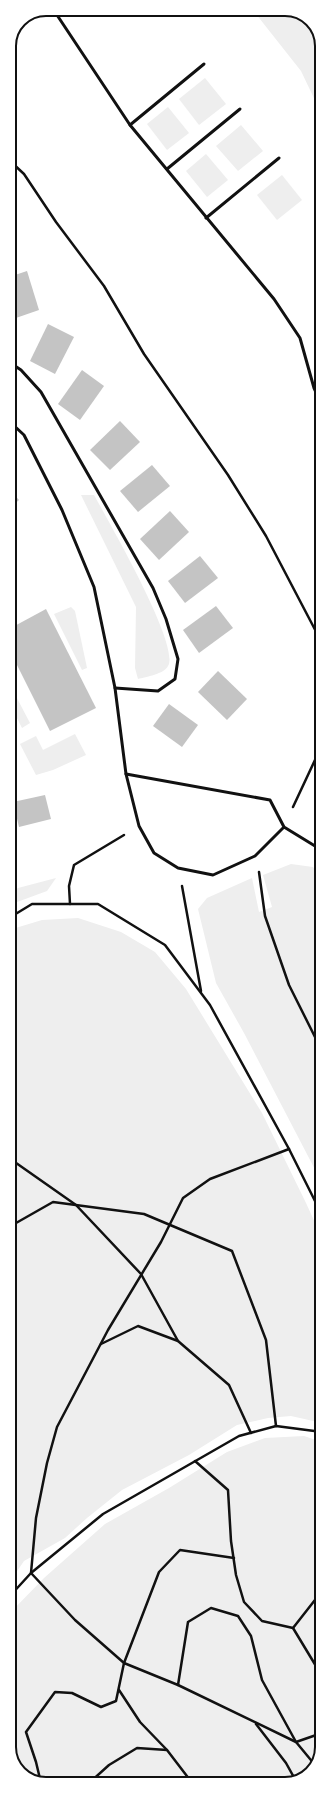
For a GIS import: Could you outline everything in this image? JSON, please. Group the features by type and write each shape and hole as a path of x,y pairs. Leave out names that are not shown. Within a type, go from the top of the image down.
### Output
{"lane":[{"path":"58,16 130,124 274,299 300,338 315,390"},
{"path":"130,124 204,64"},
{"path":"167,169 240,109"},
{"path":"206,218 279,158"},
{"path":"16,367 21,370 41,392 134,552 153,588 166,619 178,659 175,679 158,691 115,688"},
{"path":"16,428 24,435 62,510 94,587 115,688 126,774 139,826 154,853 178,868 213,875 255,856 284,827"},
{"path":"126,774 270,800 284,827 315,846"}],"path":[{"path":"16,167 24,174 56,222 104,286 144,354 228,475 266,536 315,630"},
{"path":"284,827 315,758"},
{"path":"70,904 69,886 74,865 139,826"},
{"path":"263,865 259,872 265,916 289,985 315,1037"},
{"path":"178,868 201,993"},
{"path":"16,914 32,904 98,904 165,945 210,1005 289,1149 315,1201"},
{"path":"289,1149 210,1179 183,1198 170,1225 100,1344 57,1427 47,1463 36,1518 31,1573 75,1620 124,1663 178,1685 296,1742 315,1735"},
{"path":"16,1163 76,1205 142,1274 178,1341"},
{"path":"16,1223 53,1202 144,1214 232,1252 266,1340 276,1426"},
{"path":"100,1344 138,1326 178,1341 229,1385 251,1433"},
{"path":"16,1589 31,1573 103,1514 239,1436 276,1426 315,1431"},
{"path":"195,1461 228,1490 236,1575 244,1602 262,1621 293,1628 315,1664"},
{"path":"39,1776 26,1732 55,1692 72,1693 101,1707 116,1701 124,1663 159,1572 180,1550 234,1558"},
{"path":"293,1628 315,1600"},
{"path":"178,1685 188,1622 211,1608 238,1616 250,1636 262,1680 296,1742 312,1761"},
{"path":"118,1689 140,1722 167,1750 188,1777"},
{"path":"255,1722 286,1763 293,1776"},
{"path":"96,1777 109,1765 137,1748 167,1750"}],"shaded area":[{"path":"258,16 293,17 302,21 310,29 315,42 315,100 301,71"},
{"path":"205,78 226,104 199,125 179,99"},
{"path":"168,107 189,133 167,150 147,124"},
{"path":"241,125 263,151 238,171 216,146"},
{"path":"206,154 228,180 207,197 186,171"},
{"path":"282,175 302,200 277,220 257,195"},
{"path":"81,495 94,495 127,554 154,609 164,634 169,654 168,666 159,673 138,679 135,668 136,607"},
{"path":"71,607 75,611 87,668 82,670 54,614"},
{"path":"16,696 30,723 22,728 16,716"},
{"path":"75,734 86,755 53,770 36,775 20,744 36,736 43,750"},
{"path":"291,864 313,867 315,870 315,1170 244,1033 216,983 198,909 207,898 252,878 259,912 272,907 263,875"},
{"path":"56,878 47,891 16,902 16,890"},
{"path":"78,918 121,932 155,952 186,989 262,1113 315,1223 315,1421 291,1416 268,1418 237,1425 189,1455 122,1490 65,1538 24,1561 16,1573 16,928 42,920"},
{"path":"304,1436 315,1440 315,1747 313,1759 308,1767 300,1773 289,1777 44,1777 34,1775 29,1772 22,1765 16,1751 16,1607 44,1578 105,1524 169,1488 227,1452 265,1438"}],"building":[{"path":"27,271 39,310 16,318 16,275"},
{"path":"48,324 74,337 55,374 30,361"},
{"path":"82,370 104,386 80,420 58,404"},
{"path":"120,421 140,442 110,470 90,450"},
{"path":"152,465 170,486 138,512 120,491"},
{"path":"170,511 189,532 159,560 140,539"},
{"path":"200,556 218,578 185,603 168,581"},
{"path":"216,606 233,628 199,653 183,630"},
{"path":"46,609 96,708 50,731 16,663 16,625"},
{"path":"218,671 247,699 227,720 198,692"},
{"path":"169,704 198,725 182,747 153,726"},
{"path":"45,795 51,819 19,827 16,814 16,801"}]}
